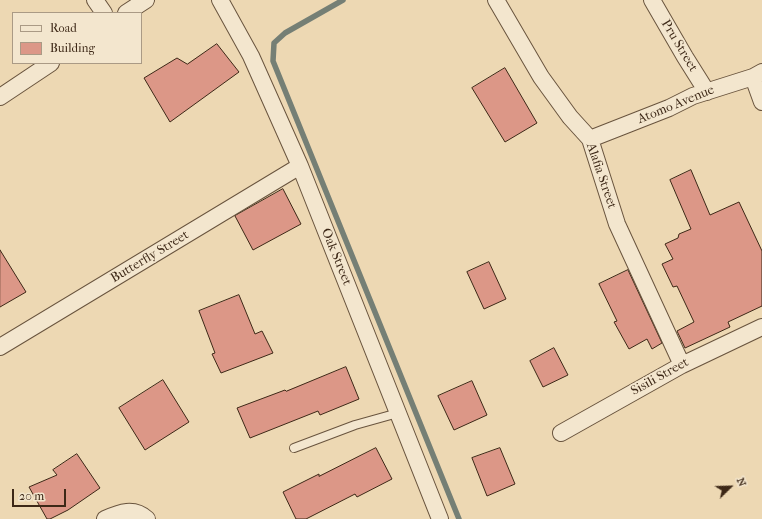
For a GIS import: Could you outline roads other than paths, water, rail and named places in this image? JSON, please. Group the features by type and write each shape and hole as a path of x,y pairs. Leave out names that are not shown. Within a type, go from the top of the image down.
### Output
{"street":[{"path":"95,0 103,12"},
{"path":"128,12 146,0"},
{"name":"Oak Street","path":"220,0 251,56 300,166 440,519"},
{"name":"Alafia Street","path":"496,0 541,78 570,117 590,139 617,224 682,365"},
{"name":"Pru Street","path":"652,0 685,58 707,92"},
{"path":"0,97 50,64"},
{"path":"757,75 762,102"},
{"name":"Atomo Avenue","path":"590,139 669,108 693,96 757,75"},
{"name":"Butterfly Street","path":"0,348 300,166"},
{"name":"Sisili Street","path":"561,433 682,365 762,327"},
{"path":"105,519 126,512 135,512 147,519"}],"lane":[{"path":"294,448 355,425 398,413"}],"waterway":[{"path":"343,0 285,33 274,43 273,61 459,519"}]}
